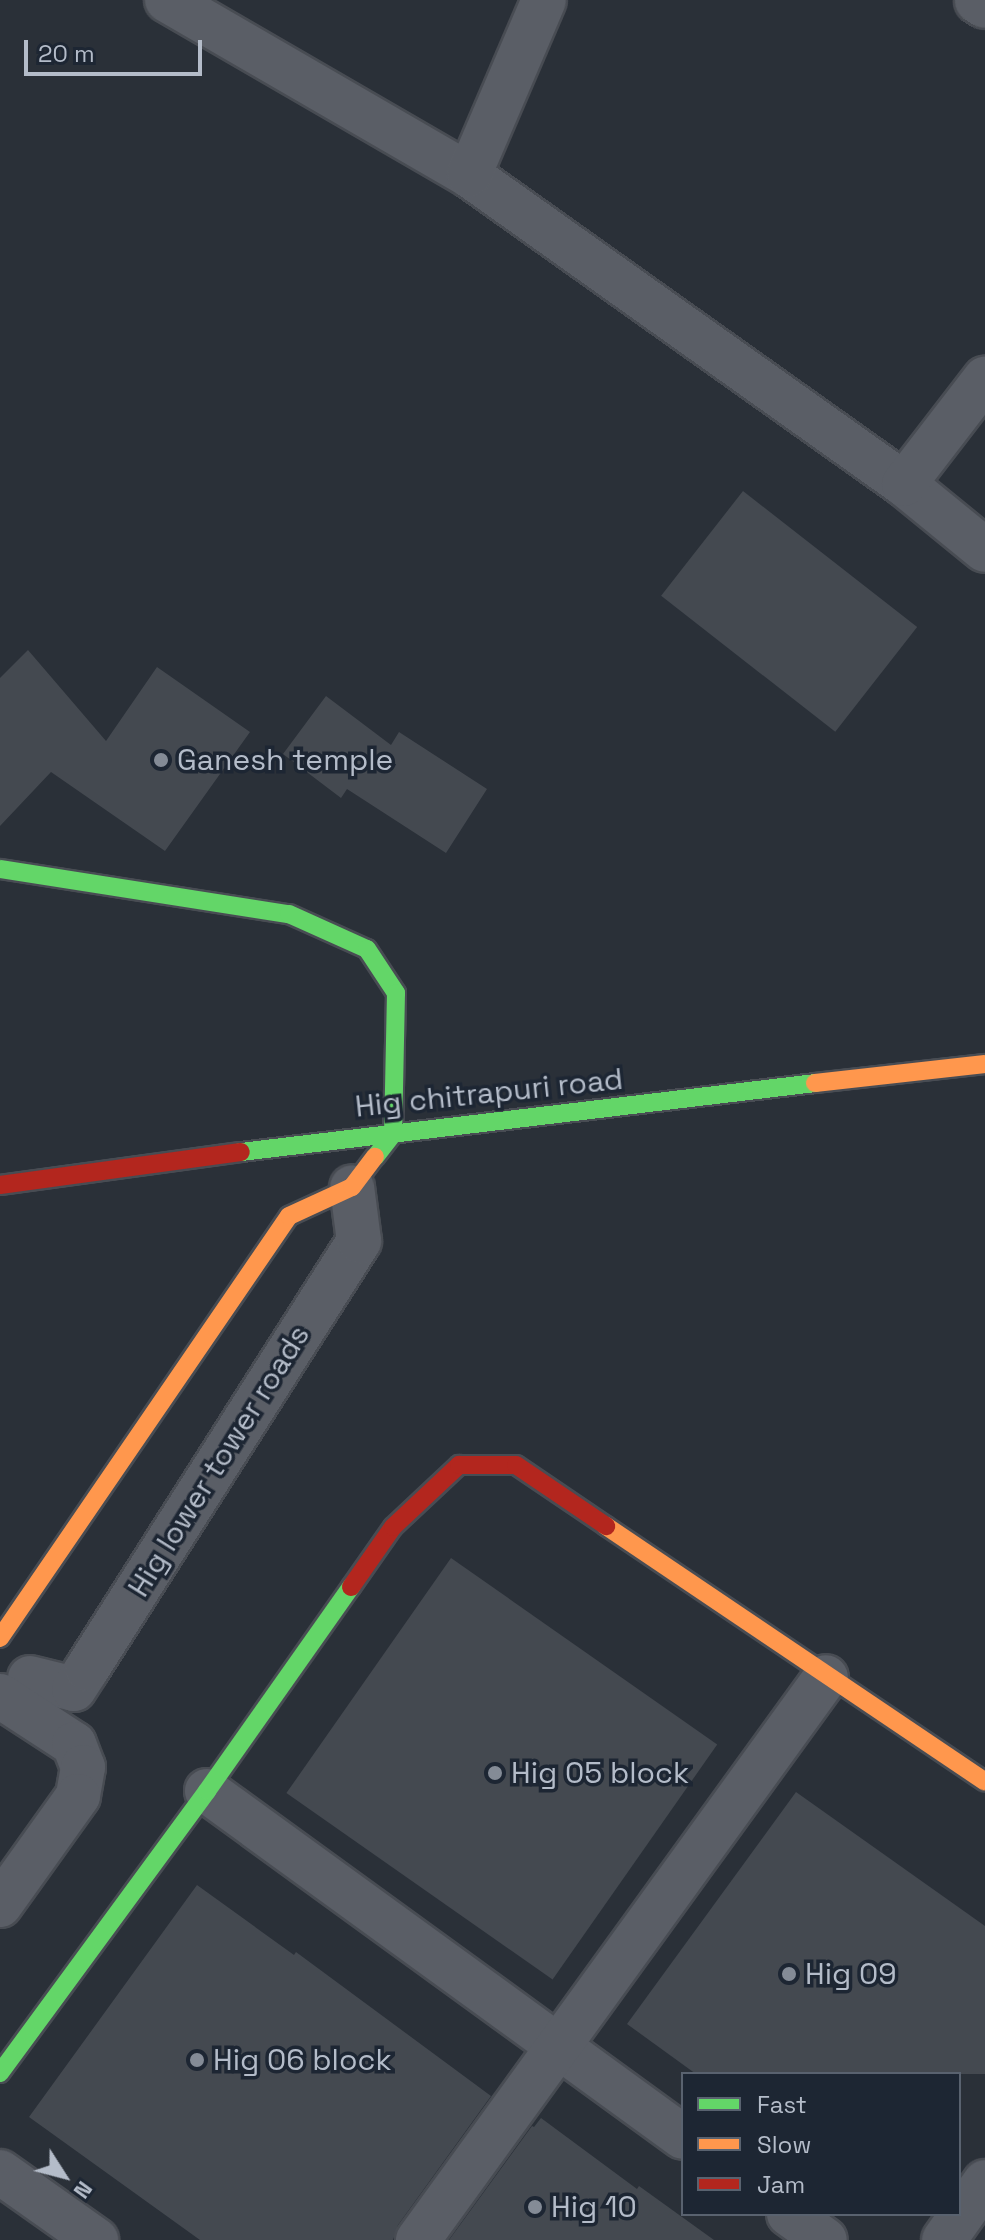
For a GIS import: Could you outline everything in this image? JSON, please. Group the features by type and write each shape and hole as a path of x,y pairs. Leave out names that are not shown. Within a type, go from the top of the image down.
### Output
{"street":[{"path":"167,0 469,175 904,484 985,550"},
{"path":"469,175 544,0"},
{"path":"977,1 985,6"},
{"path":"904,484 985,379"},
{"path":"0,869 289,914 367,949 396,993 393,1134 352,1187 289,1216 0,1638"},
{"name":"Hig chitrapuri road","path":"0,1185 336,1138 393,1134 985,1064"},
{"name":"Hig lower tower roads","path":"14,1692 74,1689 359,1241 352,1187"},
{"path":"0,2073 207,1791 393,1527 459,1465 516,1465 985,1782"},
{"path":"0,1644 14,1692 74,1744 83,1767 78,1796 0,1905"},
{"path":"418,2240 826,1677"},
{"path":"207,1791 681,2136"},
{"path":"0,2172 96,2240"},
{"path":"944,2240 985,2182"},
{"path":"792,2216 825,2240"}],"building":[{"path":"743,491 917,627 835,732 661,596"},
{"name":"Ganesh temple","path":"28,650 106,741 157,667 250,732 165,851 51,772 0,826 0,678"},
{"path":"326,696 391,745 399,732 487,789 446,853 347,789 341,798 283,754"},
{"name":"Hig 05 block","path":"451,1558 717,1744 553,1980 286,1793"},
{"name":"Hig 09","path":"796,1792 985,1926 985,2074 693,2072 627,2024"},
{"name":"Hig 06 block","path":"197,1885 294,1955 296,1952 491,2096 398,2225 393,2240 200,2240 29,2117"},
{"name":"Hig 10","path":"541,2118 637,2189 639,2186 714,2240 449,2240"}],"traffic: fast":[{"path":"0,869 289,914 367,949 396,993 393,1134 375,1157"},
{"path":"241,1152 815,1083"},
{"path":"0,2073 207,1791 351,1587"}],"traffic: slow":[{"path":"815,1083 985,1064"},
{"path":"0,1638 289,1216 352,1187 375,1157"},
{"path":"606,1526 985,1782"}],"traffic: jam":[{"path":"0,1185 241,1152"},
{"path":"351,1587 393,1527 459,1465 516,1465 606,1526"}],"place":[{"name":"Ganesh temple","path":"161,760"},
{"name":"Hig 05 block","path":"495,1773"},
{"name":"Hig 09","path":"789,1974"},
{"name":"Hig 06 block","path":"197,2060"},
{"name":"Hig 10","path":"535,2207"}]}
